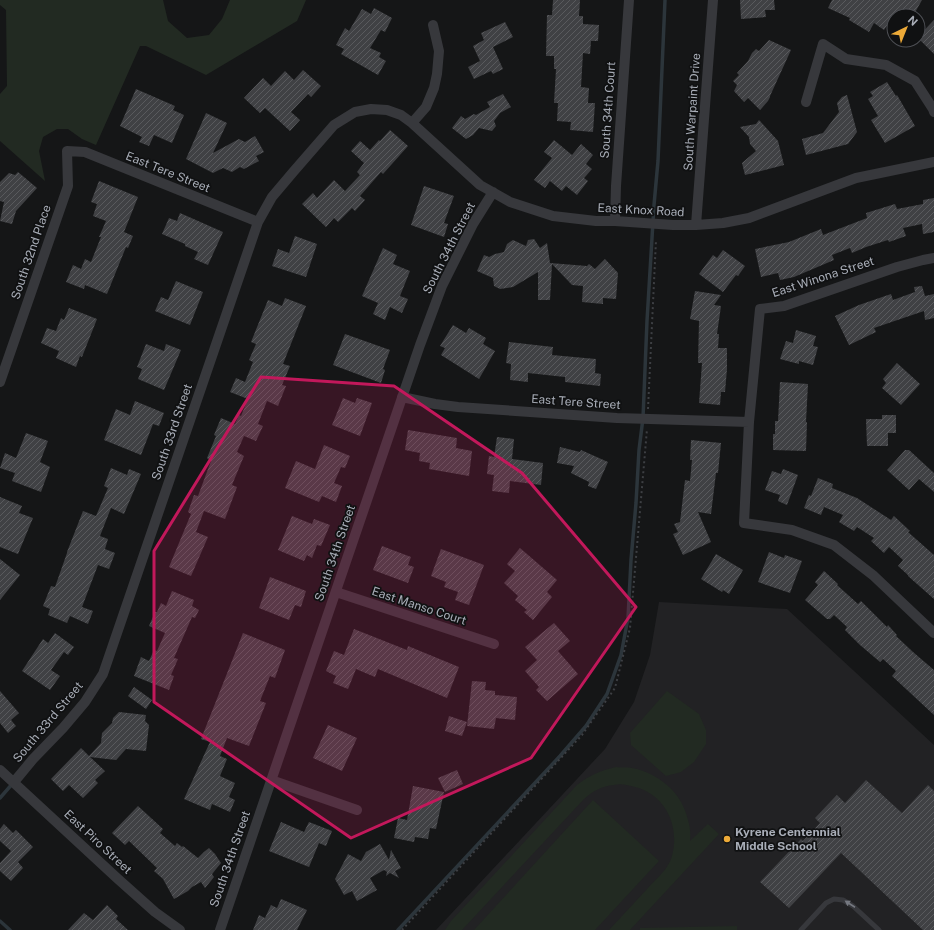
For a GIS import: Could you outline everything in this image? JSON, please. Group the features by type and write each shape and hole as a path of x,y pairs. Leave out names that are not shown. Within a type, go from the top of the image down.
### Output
{"street":[{"name":"South 34th Court","path":"615,221 616,186 629,0"},
{"name":"South Warpaint Drive","path":"696,225 713,0"},
{"path":"412,123 426,107 434,88 439,51 433,25"},
{"path":"806,102 823,44 846,59 886,65 915,81 934,112"},
{"name":"East Knox Road","path":"371,109 387,110 401,115 412,123 480,185 510,202 553,216 596,221 673,225 723,223 749,218 856,178 934,162"},
{"name":"South 33rd Street","path":"14,782 33,759 86,702 103,674 258,222 272,197 334,125 355,112 371,109"},
{"name":"East Tere Street","path":"67,151 85,152 258,222"},
{"name":"South 32nd Place","path":"0,382 68,186 67,151"},
{"name":"South 34th Street","path":"220,930 402,397 442,286 473,224 493,192"},
{"name":"East Winona Street","path":"749,422 760,309 784,306 897,267 934,258"},
{"name":"East Tere Street","path":"402,397 458,407 617,418 749,422"},
{"path":"749,422 744,523 792,530 834,545 874,576 934,633"},
{"name":"East Manso Court","path":"336,592 494,644"},
{"name":"East Piro Street","path":"0,770 155,912 180,930"},
{"path":"271,780 357,810"}],"lane":[{"path":"801,930 826,903 834,899 843,900 853,906 879,930"}],"path":[{"path":"402,930 582,735 615,688 630,628 648,419 656,240"}],"highlighted area":[{"path":"261,377 394,386 522,473 636,607 531,758 351,838 154,702 154,551"}],"shaded area":[{"path":"0,0 163,0 168,21 187,38 209,35 222,19 230,0 306,0 297,21 206,75 146,46 140,46 96,145 82,139 68,129 57,129 43,137 39,151 45,181 0,141 0,94 7,86 6,10 0,5"},
{"name":"Kyrene Centennial Middle School","path":"659,602 787,609 934,745 934,930 436,930 605,749 634,702 650,655"},
{"path":"667,691 699,714 706,730 706,744 694,762 681,772 666,776 631,745 630,733"},
{"path":"616,767 630,768 651,774 668,785 685,810 690,828 690,841 708,824 719,834 630,930 609,930 667,867 674,848 674,836 669,815 656,797 635,787 619,784 594,791 587,796 462,930 445,930 451,921 577,785 595,774"},
{"path":"593,800 659,861 595,930 474,930"},
{"path":"737,926 737,930 640,930 640,928"}],"building":[{"path":"553,0 580,0 579,16 583,16 583,24 599,25 598,41 591,41 590,54 583,53 581,87 589,88 588,103 595,103 593,132 570,130 571,122 557,121 558,103 554,103 556,69 554,69 554,56 546,56 547,15 552,15"},
{"path":"740,0 774,0 775,10 765,10 766,17 741,19"},
{"path":"832,0 922,0 918,8 886,8 886,27 884,30 874,23 869,32 849,20 850,18 828,8"},
{"path":"374,8 392,18 385,32 381,30 370,48 381,53 379,57 386,61 378,75 341,54 344,49 336,45 345,28 349,31 362,9 371,14"},
{"path":"934,20 934,54 926,46 926,28"},
{"path":"505,22 513,37 493,47 503,69 493,74 491,71 474,79 468,67 480,61 473,46 484,40 481,33"},
{"path":"769,40 791,50 768,101 760,110 748,98 744,102 734,91 737,85 733,81 739,75 737,73 748,61 752,53 756,49 759,51"},
{"path":"303,70 321,86 311,97 308,94 291,112 300,120 290,131 265,108 260,113 244,98 263,78 271,86 285,71 294,80"},
{"path":"887,82 896,96 897,95 915,126 885,143 871,120 878,116 868,99 873,96 870,92"},
{"path":"136,89 175,106 173,110 184,115 172,143 154,135 149,146 139,142 142,137 120,126"},
{"path":"503,94 511,107 500,113 494,121 496,126 492,131 479,128 473,135 466,139 452,128 461,116 465,119 474,114 476,115 490,107 487,102"},
{"path":"847,95 857,132 848,144 806,155 802,139 823,133 839,112 837,103 842,97"},
{"path":"206,113 227,123 213,153 239,139 245,142 255,136 264,152 256,156 259,161 244,169 240,167 232,172 223,168 213,173 186,159"},
{"path":"759,120 778,141 784,165 745,175 742,163 756,151 750,144 749,137 740,127 756,124"},
{"path":"390,130 408,146 383,174 381,172 360,196 365,200 355,211 352,208 338,222 334,218 326,227 302,204 313,193 317,198 334,180 345,191 360,175 357,172 364,163 351,151 360,141 370,150"},
{"path":"554,140 572,155 581,144 593,155 586,164 592,169 584,178 588,181 577,195 566,186 562,191 550,181 545,188 534,180 552,158 544,152"},
{"path":"18,172 37,188 16,211 12,224 0,221 4,202 0,201 0,182 9,173 15,175"},
{"path":"99,181 138,197 124,232 133,236 128,248 126,247 107,294 85,285 84,289 66,282 73,265 81,269 85,259 91,262 101,237 99,237 106,221 93,216 97,204 91,202"},
{"path":"424,186 454,196 444,223 448,224 444,237 411,225"},
{"path":"934,198 934,232 923,234 922,224 903,228 906,236 889,242 888,240 852,253 850,248 832,255 834,260 794,277 780,280 778,273 761,277 755,249 789,242 821,229 823,235 867,218 866,213 895,204 897,209 923,204 923,200"},
{"path":"180,213 223,232 208,265 194,259 198,252 185,246 185,244 162,234 169,218 177,221"},
{"path":"295,236 317,244 306,277 272,266 278,249 289,253"},
{"path":"534,239 540,248 547,243 550,263 587,266 589,264 595,269 605,259 618,273 616,299 603,298 603,304 582,302 583,286 572,285 552,264 550,300 538,300 538,272 513,287 500,289 494,286 493,278 477,271 484,255 489,257 504,252 507,244 513,240 526,246 528,240"},
{"path":"383,248 397,255 393,264 410,271 400,296 408,299 402,313 390,307 385,320 373,314 378,303 362,296"},
{"path":"723,250 745,266 723,292 699,274 713,255 717,258"},
{"path":"176,281 203,292 190,325 155,311 161,297 168,300"},
{"path":"922,286 925,296 934,294 934,318 925,320 924,311 874,328 876,332 849,345 835,316 859,305 891,294 893,300 915,292 914,287"},
{"path":"695,291 721,295 714,305 721,306 717,334 719,334 718,348 727,348 725,392 721,392 720,405 699,403 702,363 698,363 699,321 690,319"},
{"path":"285,298 306,306 283,364 290,366 282,385 286,386 278,406 267,401 258,424 263,426 256,441 244,436 237,452 244,456 232,485 237,487 225,519 204,511 196,532 208,537 191,576 169,567 191,514 188,512 194,495 198,496 211,461 207,458 216,436 214,435 221,418 235,424 239,415 241,416 248,399 230,392 236,378 245,382 253,362 249,360 256,344 251,342 268,300 282,306"},
{"path":"69,308 97,319 82,357 80,356 76,367 56,358 59,351 41,343 47,328 56,331 61,318 64,320"},
{"path":"453,325 466,333 469,328 486,338 483,344 495,351 479,379 441,355 445,348 440,346"},
{"path":"796,330 816,336 813,346 818,347 813,365 799,361 799,364 780,359 786,341 793,343"},
{"path":"345,334 390,350 383,369 385,370 381,383 333,365"},
{"path":"509,342 553,347 552,355 596,359 595,373 601,374 600,386 565,382 565,377 528,373 528,382 510,380 511,364 506,363"},
{"path":"146,344 164,351 166,344 181,350 164,390 138,379 142,369 137,367"},
{"path":"897,363 920,384 901,405 882,388 886,383 883,379"},
{"path":"780,382 808,384 806,451 773,450 775,421 778,421"},
{"path":"343,398 355,403 357,398 372,403 360,436 332,425"},
{"path":"135,401 164,413 159,426 153,424 141,455 104,440 116,409 130,415"},
{"path":"882,415 896,415 896,433 888,433 888,446 867,446 866,419 882,419"},
{"path":"408,430 457,438 456,448 472,451 469,476 429,469 430,463 419,461 420,453 405,450"},
{"path":"26,433 48,441 40,462 50,467 41,492 12,481 15,473 0,468 5,453 16,458"},
{"path":"497,437 514,439 512,459 543,463 541,485 510,481 509,493 492,491 494,475 487,474 489,456 494,457"},
{"path":"691,440 721,443 718,473 716,473 711,514 698,512 711,542 683,555 673,534 678,532 674,524 680,522 685,480 690,481 692,460 690,460"},
{"path":"324,445 350,456 345,468 341,467 334,483 342,486 336,502 322,496 319,502 285,488 296,461 315,469"},
{"path":"560,447 580,452 581,450 608,462 596,489 588,486 589,482 571,473 574,466 557,463"},
{"path":"905,450 909,450 934,473 934,492 919,479 909,490 887,470"},
{"path":"111,468 127,475 129,469 141,474 124,514 111,508 100,536 108,539 105,549 115,553 109,569 98,565 82,607 93,611 88,624 70,616 67,623 48,615 50,609 43,606 51,586 55,587 83,511 96,516 108,488 104,486"},
{"path":"783,469 798,475 787,505 778,501 780,495 765,490 772,471 781,474"},
{"path":"818,478 833,484 832,488 857,498 891,520 894,516 910,531 908,532 934,555 934,599 898,566 903,560 889,547 884,553 871,541 874,538 857,527 854,531 839,522 843,515 824,507 821,515 804,508 809,495 811,496"},
{"path":"0,497 22,506 19,513 33,518 18,554 0,547"},
{"path":"292,516 312,524 314,519 330,525 321,546 317,545 312,558 307,555 304,561 278,550"},
{"path":"382,546 411,557 408,565 414,567 408,583 373,570"},
{"path":"520,548 557,580 547,592 552,597 533,620 524,612 527,610 515,600 518,596 504,583 515,571 507,564"},
{"path":"441,549 484,565 469,605 455,600 458,592 444,587 446,582 431,576"},
{"path":"769,552 784,558 785,555 802,561 790,593 758,582"},
{"path":"716,554 743,570 729,594 723,590 722,592 701,579"},
{"path":"0,559 20,575 0,600"},
{"path":"824,571 858,604 861,601 887,627 888,625 897,635 896,636 934,670 934,715 892,676 896,671 883,659 880,662 860,645 845,630 847,627 834,615 830,619 827,619 805,600 818,585 815,582"},
{"path":"270,577 306,591 301,607 295,605 289,620 259,608"},
{"path":"172,591 194,600 192,606 199,610 195,618 192,617 174,658 178,659 171,675 174,676 169,690 134,676 141,657 149,661 154,650 157,651 165,633 149,626 161,603 166,606"},
{"path":"554,623 570,641 558,651 578,674 547,701 536,690 539,687 525,671 537,660 525,647"},
{"path":"354,629 407,650 408,646 459,667 447,698 378,669 375,677 356,669 348,689 333,683 336,676 326,671 334,651 344,655"},
{"path":"55,633 74,647 68,655 64,652 51,670 60,676 50,690 22,671 43,639 48,643"},
{"path":"243,633 285,650 275,678 270,676 260,701 266,703 249,746 227,738 220,756 227,759 220,776 235,783 229,797 235,800 230,812 212,804 210,810 184,799 210,742 201,739"},
{"path":"472,681 486,682 485,690 495,691 495,695 517,697 515,720 496,718 494,729 467,726"},
{"path":"134,687 152,700 146,709 128,696"},
{"path":"0,691 19,713 11,720 16,726 8,733 0,723"},
{"path":"119,712 146,715 145,721 149,725 146,751 126,749 116,760 90,757 105,771 95,780 98,783 83,798 69,785 63,791 51,779 81,748 89,756 101,743 102,733 112,723 113,718"},
{"path":"449,716 467,722 462,736 445,731"},
{"path":"328,725 357,738 342,771 313,758"},
{"path":"457,770 463,784 445,792 438,778"},
{"path":"866,780 902,813 928,785 934,791 934,930 923,930 841,853 789,908 760,882 801,839 803,841 820,823 815,818 837,795 845,803"},
{"path":"413,786 444,792 436,829 430,828 428,839 415,837 414,842 394,838 398,818 407,820"},
{"path":"138,806 163,829 160,833 175,846 177,843 182,847 183,846 198,858 209,848 215,854 221,863 212,874 214,877 205,888 201,882 174,899 163,879 154,871 157,868 129,841 125,845 112,833"},
{"path":"281,822 304,832 309,822 332,831 326,846 319,843 309,867 269,851"},
{"path":"4,824 13,833 16,830 33,847 18,862 23,868 11,881 0,871 0,863 11,851 0,841 0,829"},
{"path":"380,844 389,860 391,850 401,868 395,871 399,878 390,873 386,876 387,872 384,870 370,878 377,890 357,901 352,891 344,895 335,879 348,854 361,861 366,852"},
{"path":"281,899 307,910 297,930 253,930 259,915 265,918 271,905 277,908"},
{"path":"107,905 118,916 116,919 128,930 68,930 84,913 93,920"}],"waterway":[{"path":"398,930 560,756 586,726 607,694 621,655 628,618 639,450 643,418 647,321 658,161 665,0"},
{"path":"0,798 13,783"},
{"path":"0,921 10,930"}],"place":[{"name":"Kyrene Centennial Middle School","path":"727,839"}]}
